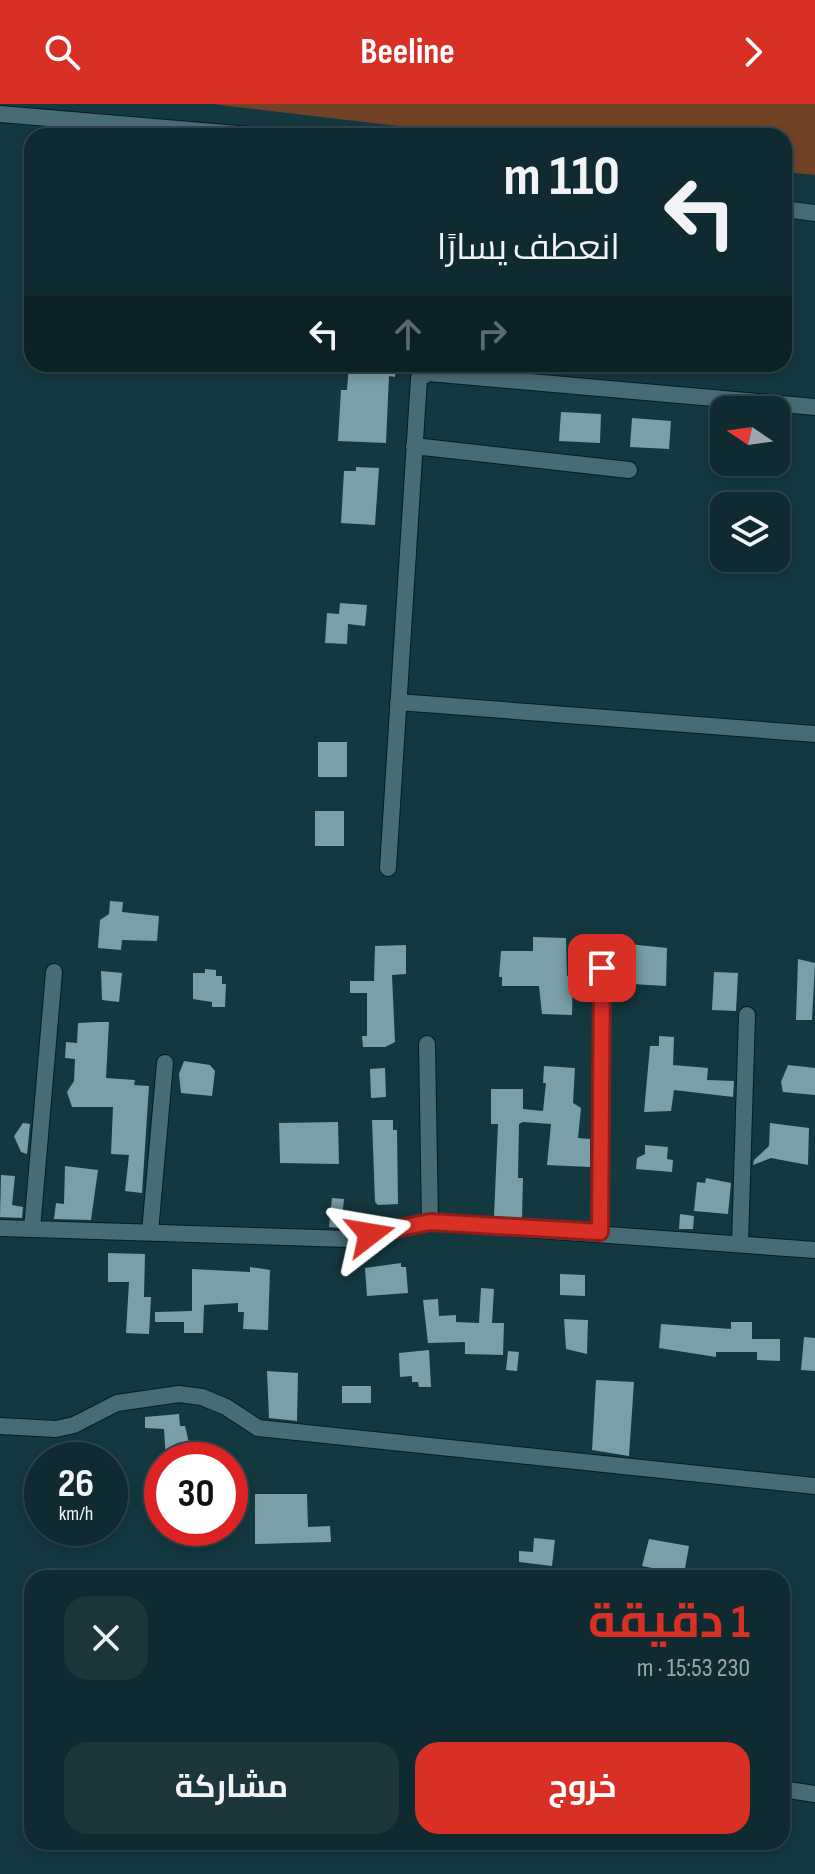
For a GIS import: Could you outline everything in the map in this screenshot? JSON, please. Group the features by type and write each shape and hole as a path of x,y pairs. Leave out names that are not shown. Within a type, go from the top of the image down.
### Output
{"street":[{"path":"0,114 167,128"},
{"path":"792,210 815,213"},
{"path":"388,868 417,384 424,374 815,407"},
{"path":"414,446 629,470"},
{"path":"398,702 815,734"},
{"path":"600,1232 602,968"},
{"path":"32,1229 54,972"},
{"path":"740,1243 747,1015"},
{"path":"427,1044 430,1222"},
{"path":"150,1232 165,1063"},
{"path":"0,1228 348,1239 430,1222 815,1250"},
{"path":"0,1426 56,1429 74,1425 117,1403 179,1394 202,1397 226,1407 258,1428 815,1486"},
{"path":"790,1790 815,1794"}],"shaded area":[{"path":"212,104 815,104 815,175 792,173 792,128 415,128"}],"building":[{"path":"348,372 395,372 395,377 389,376 386,443 338,441 341,390 347,390"},
{"path":"561,412 601,414 600,443 559,441"},
{"path":"632,418 671,421 669,449 630,447"},
{"path":"356,467 379,468 375,525 341,523 344,471 356,471"},
{"path":"340,603 367,605 365,626 348,624 347,644 325,643 327,613 339,614"},
{"path":"318,742 347,742 347,777 318,777"},
{"path":"315,811 344,811 344,846 315,846"},
{"path":"110,901 123,902 122,912 159,916 157,941 122,940 121,950 98,948 100,920 109,914"},
{"path":"533,937 566,938 567,976 573,976 572,1015 542,1014 539,986 502,986 502,977 499,977 501,951 533,951"},
{"path":"628,944 667,948 666,986 632,984 633,979 627,973"},
{"path":"406,945 406,974 392,975 395,1042 385,1047 363,1047 362,1036 367,1036 367,993 350,993 350,981 374,981 375,946"},
{"path":"798,959 815,963 812,1020 796,1020"},
{"path":"205,969 216,970 216,976 222,976 222,984 226,984 225,1007 212,1007 212,1002 193,999 193,973 205,973"},
{"path":"101,971 122,973 119,1002 102,1000"},
{"path":"714,972 738,973 736,1011 712,1010"},
{"path":"109,1022 106,1078 135,1080 134,1085 149,1086 142,1193 125,1191 129,1155 111,1154 113,1107 72,1107 67,1092 74,1081 75,1059 65,1058 66,1042 77,1043 78,1023"},
{"path":"659,1036 674,1037 673,1065 708,1068 707,1080 734,1081 733,1097 674,1090 671,1111 644,1112 650,1046 659,1046"},
{"path":"184,1061 210,1065 215,1071 212,1096 181,1093 179,1074"},
{"path":"788,1065 815,1068 815,1095 783,1092 781,1082"},
{"path":"544,1066 575,1068 573,1103 581,1108 578,1138 590,1139 590,1167 547,1165 551,1124 519,1124 518,1178 523,1178 522,1218 494,1216 498,1124 491,1124 491,1089 523,1089 523,1109 543,1111"},
{"path":"385,1068 386,1097 371,1098 370,1069"},
{"path":"372,1120 393,1120 393,1130 397,1130 398,1204 378,1205 375,1202"},
{"path":"338,1122 339,1164 280,1163 279,1123"},
{"path":"23,1123 30,1124 27,1154 21,1152 14,1136"},
{"path":"770,1123 809,1128 808,1165 771,1158 753,1165 754,1160 769,1146"},
{"path":"645,1145 668,1147 667,1159 673,1160 672,1172 636,1169 637,1158 645,1154"},
{"path":"65,1166 98,1170 91,1220 54,1219 56,1203 64,1204"},
{"path":"1,1175 15,1176 12,1205 23,1207 22,1218 0,1217"},
{"path":"706,1178 731,1183 728,1214 694,1211 697,1182 705,1183"},
{"path":"332,1198 344,1199 341,1228 329,1227"},
{"path":"680,1214 694,1216 693,1229 679,1229"},
{"path":"108,1253 145,1254 144,1297 151,1297 149,1334 126,1333 129,1282 108,1282"},
{"path":"401,1263 401,1267 406,1267 408,1293 367,1296 365,1268"},
{"path":"250,1267 270,1270 268,1330 243,1329 244,1312 238,1312 238,1303 204,1305 203,1333 184,1333 184,1322 155,1322 155,1312 192,1311 192,1269 250,1272"},
{"path":"560,1274 585,1275 585,1296 560,1295"},
{"path":"481,1288 494,1289 492,1323 504,1323 503,1355 465,1354 465,1342 428,1343 423,1300 438,1299 439,1316 456,1315 456,1322 479,1323"},
{"path":"564,1319 588,1320 587,1354 566,1349"},
{"path":"731,1322 752,1322 752,1339 780,1339 780,1361 757,1360 757,1352 716,1352 716,1357 659,1348 661,1324 731,1329"},
{"path":"804,1337 815,1338 815,1371 801,1370"},
{"path":"429,1350 431,1387 419,1387 418,1382 412,1382 412,1376 400,1377 399,1353"},
{"path":"508,1351 519,1352 517,1371 506,1370"},
{"path":"267,1371 298,1373 297,1421 269,1418"},
{"path":"596,1380 634,1382 629,1456 592,1450"},
{"path":"342,1386 371,1386 371,1403 342,1403"},
{"path":"179,1414 180,1426 185,1426 189,1442 165,1442 164,1429 145,1428 145,1417"},
{"path":"255,1494 307,1494 308,1527 330,1526 331,1542 255,1544"},
{"path":"534,1538 555,1540 552,1566 519,1562 519,1551 533,1552"},
{"path":"649,1539 689,1546 685,1570 642,1566"}],"route":[{"path":"370,1234 430,1222 600,1232 602,968"}]}
